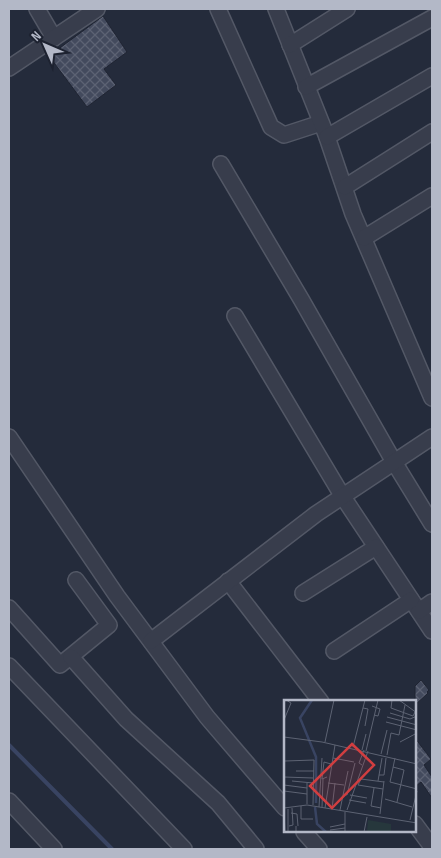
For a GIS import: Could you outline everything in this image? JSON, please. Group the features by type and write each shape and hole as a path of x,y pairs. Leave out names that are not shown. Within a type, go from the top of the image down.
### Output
{"street":[{"path":"37,9 54,38"},
{"path":"9,68 97,9"},
{"path":"218,9 270,127 284,135 324,130 432,76"},
{"path":"276,9 324,130 353,214 432,398"},
{"path":"290,45 348,9"},
{"path":"306,88 432,18"},
{"path":"345,188 432,132"},
{"path":"221,164 302,299 394,462 432,524"},
{"path":"364,238 432,196"},
{"path":"236,316 343,497 432,631"},
{"path":"9,437 117,596 150,641 207,717 284,807"},
{"path":"150,641 316,514 432,437"},
{"path":"303,593 376,547"},
{"path":"9,608 60,665 109,626 76,580"},
{"path":"228,582 319,700"},
{"path":"334,651 415,605 432,602"},
{"path":"71,657 126,719 218,803 256,849"},
{"path":"9,666 184,849"},
{"path":"9,802 54,849"},
{"path":"416,825 432,847"},
{"path":"305,833 319,849"}],"building":[{"path":"103,16 127,52 104,69 116,85 87,107 49,56"},
{"path":"421,680 429,690 416,704 415,700 415,686"},
{"path":"416,739 431,759 424,765 432,777 432,798 421,782 416,786"}],"waterway":[{"path":"9,745 112,849"}]}
